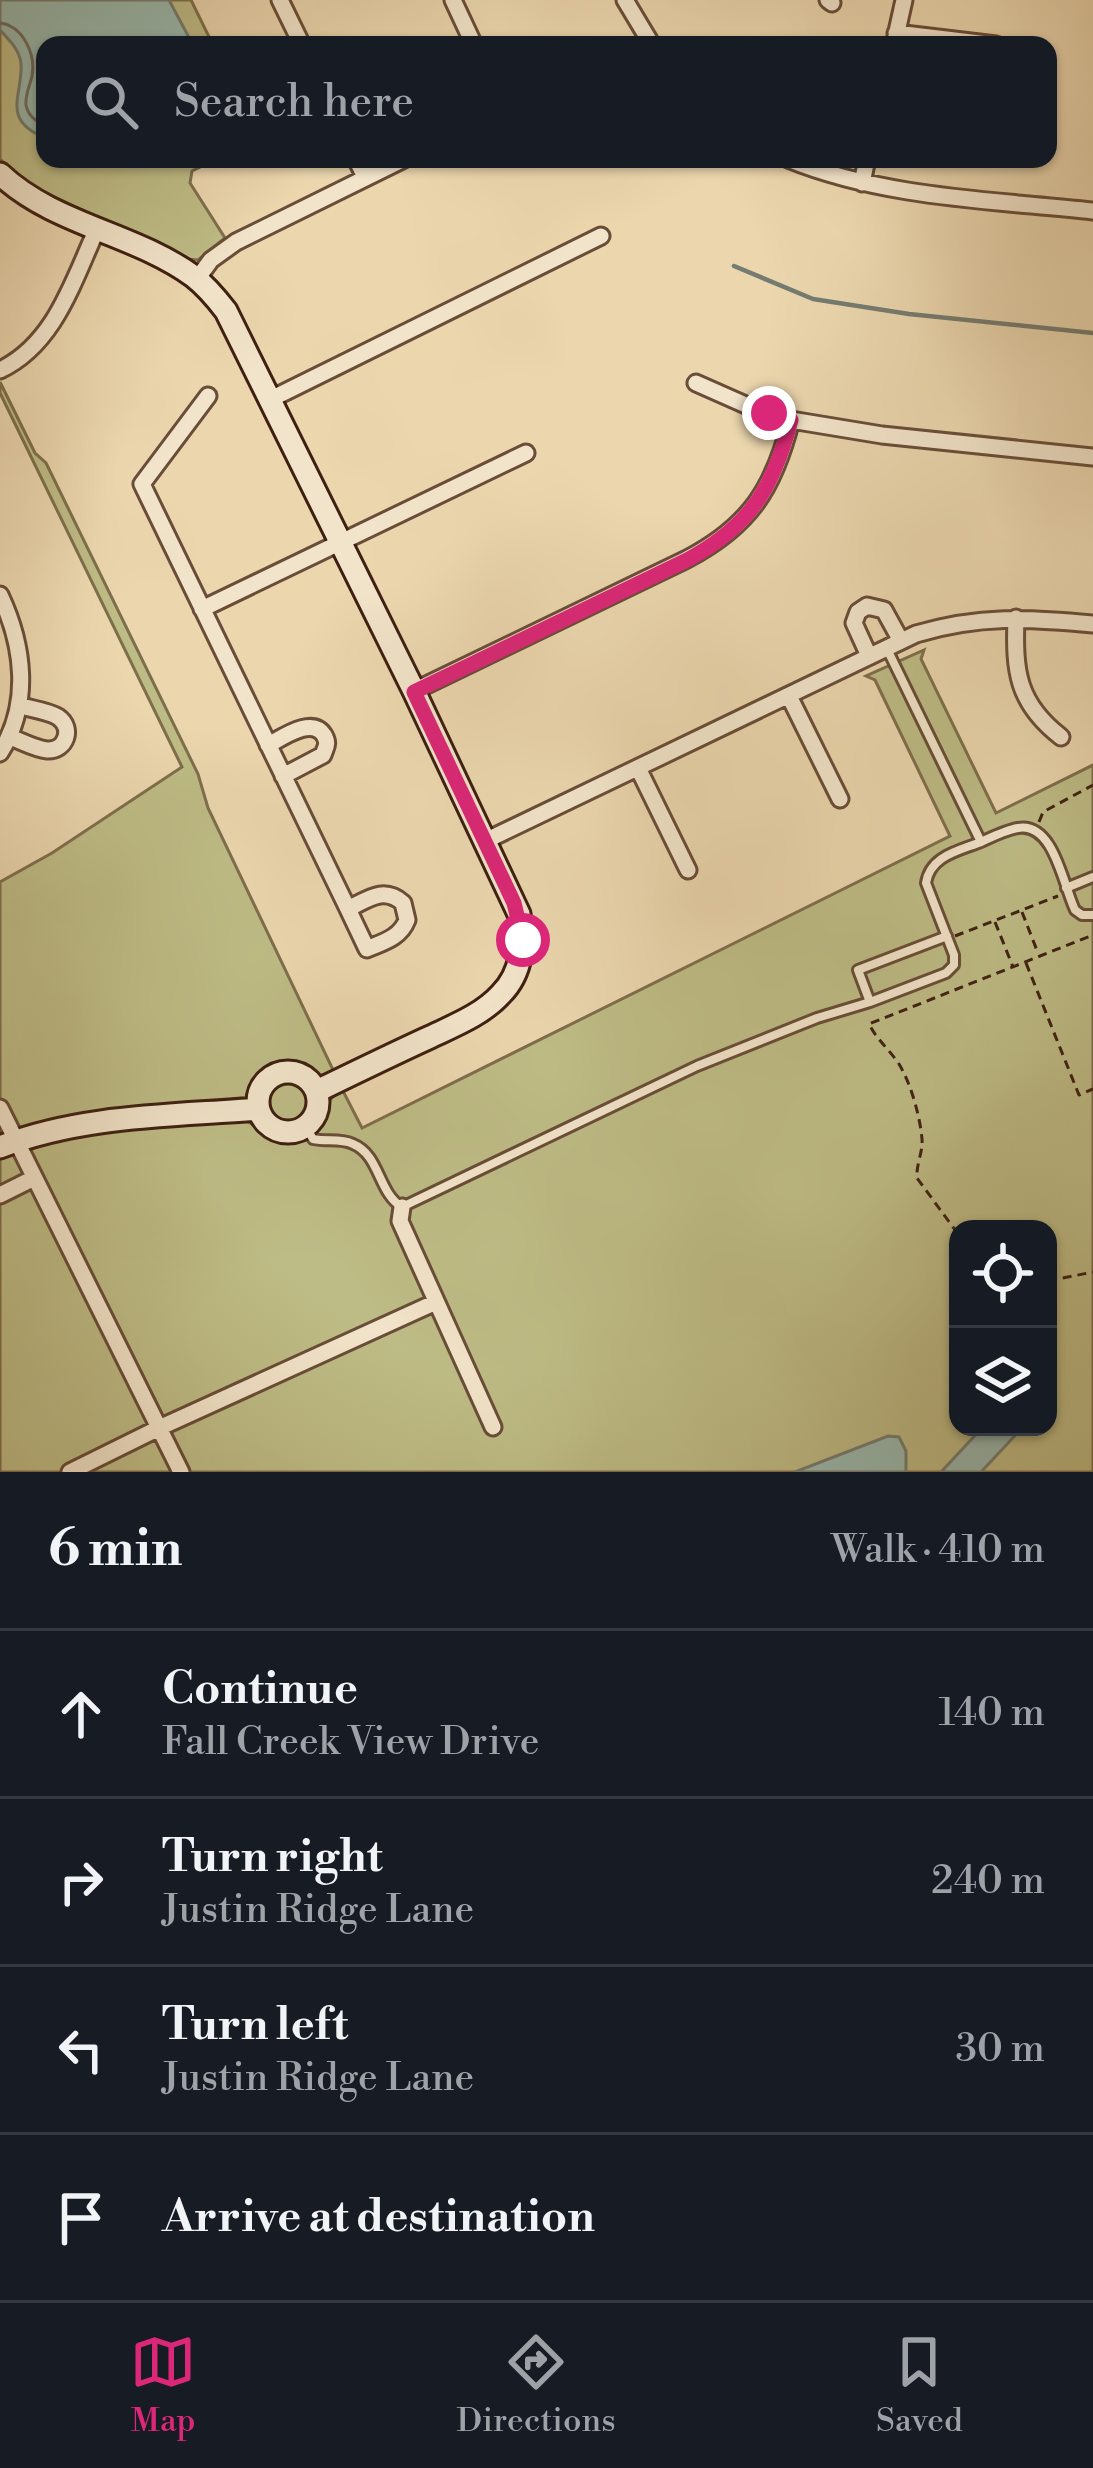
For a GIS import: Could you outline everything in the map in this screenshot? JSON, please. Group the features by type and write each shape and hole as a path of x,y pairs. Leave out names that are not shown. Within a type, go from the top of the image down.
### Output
{"street":[{"path":"280,0 298,36"},
{"path":"452,0 470,36"},
{"path":"625,0 645,36"},
{"path":"896,36 904,0"},
{"path":"360,168 365,177"},
{"path":"197,279 211,260 236,242 384,168"},
{"path":"810,168 909,192 1093,211"},
{"path":"862,183 865,168"},
{"path":"0,174 37,201 164,259 197,279 226,310 514,903 522,927 521,954 501,995 465,1020 317,1091"},
{"path":"0,370 42,340 97,229"},
{"path":"271,399 602,236"},
{"path":"696,382 791,420 882,435 1093,457"},
{"path":"208,396 142,484 348,909"},
{"path":"414,692 720,540 765,490 782,457 791,420"},
{"path":"202,609 526,452"},
{"path":"0,595 21,659 21,706 0,753"},
{"path":"869,656 854,623 867,606 884,610 894,645"},
{"path":"1016,619 1015,662 1020,683 1033,710 1061,737"},
{"path":"485,841 916,634 964,621 1093,624"},
{"path":"789,696 840,799"},
{"path":"10,736 45,750 64,743 64,721 21,706"},
{"path":"268,745 308,727 324,736 323,755 283,776"},
{"path":"638,768 688,869"},
{"path":"294,1072 312,1082 317,1091 317,1111 297,1132 277,1131 258,1109 260,1089 274,1075 294,1072"},
{"path":"0,1108 8,1144 34,1178 182,1472"},
{"path":"8,1144 116,1120 258,1109"},
{"path":"0,1195 34,1178"},
{"path":"402,1207 400,1221 493,1427"},
{"path":"70,1472 436,1302"}],"lane":[{"path":"894,645 980,842"},
{"path":"306,1127 313,1139 359,1146 393,1202 402,1207 697,1066 946,973 955,955 926,883 928,871 937,860 1020,827 1036,830 1048,841 1078,914 1093,915"},
{"path":"1066,890 1093,877"},
{"path":"870,1002 858,970 947,938"}],"path":[{"path":"1036,830 1043,812 1093,785"},
{"path":"947,938 1066,890"},
{"path":"1021,910 1040,956"},
{"path":"994,920 1012,967"},
{"path":"949,1222 917,1178 922,1139 916,1111 899,1064 869,1024 1093,935"},
{"path":"1026,962 1079,1096 1093,1089"},
{"path":"1057,1279 1093,1272"}],"shaded area":[{"path":"0,0 191,0 209,36 36,36 36,168 198,168 192,171 190,183 225,238 198,260 187,259 29,185 0,159"},
{"path":"0,382 35,453 46,463 198,774 208,808 335,1074 278,1065 268,1069 247,1099 0,1139 0,882 182,767 0,393"},
{"path":"924,650 921,659 996,813 1093,765 1093,1472 0,1472 0,1156 91,1135 245,1121 274,1138 293,1142 312,1133 342,1089 362,1128 950,836 875,680 866,676"},
{"path":"288,1079 304,1086 311,1102 304,1118 288,1125 272,1118 265,1102 272,1086"}],"water":[{"path":"0,0 169,0 188,36 36,36 36,134 18,115 21,64 0,30"},
{"path":"888,1436 899,1437 906,1451 906,1472 795,1472"},
{"path":"975,1436 1015,1436 981,1472 941,1472"}],"waterway":[{"path":"734,266 813,299 1093,333"}],"route":[{"path":"523,940 514,903 414,692 720,540 753,507 782,457 791,420 769,413"}]}
